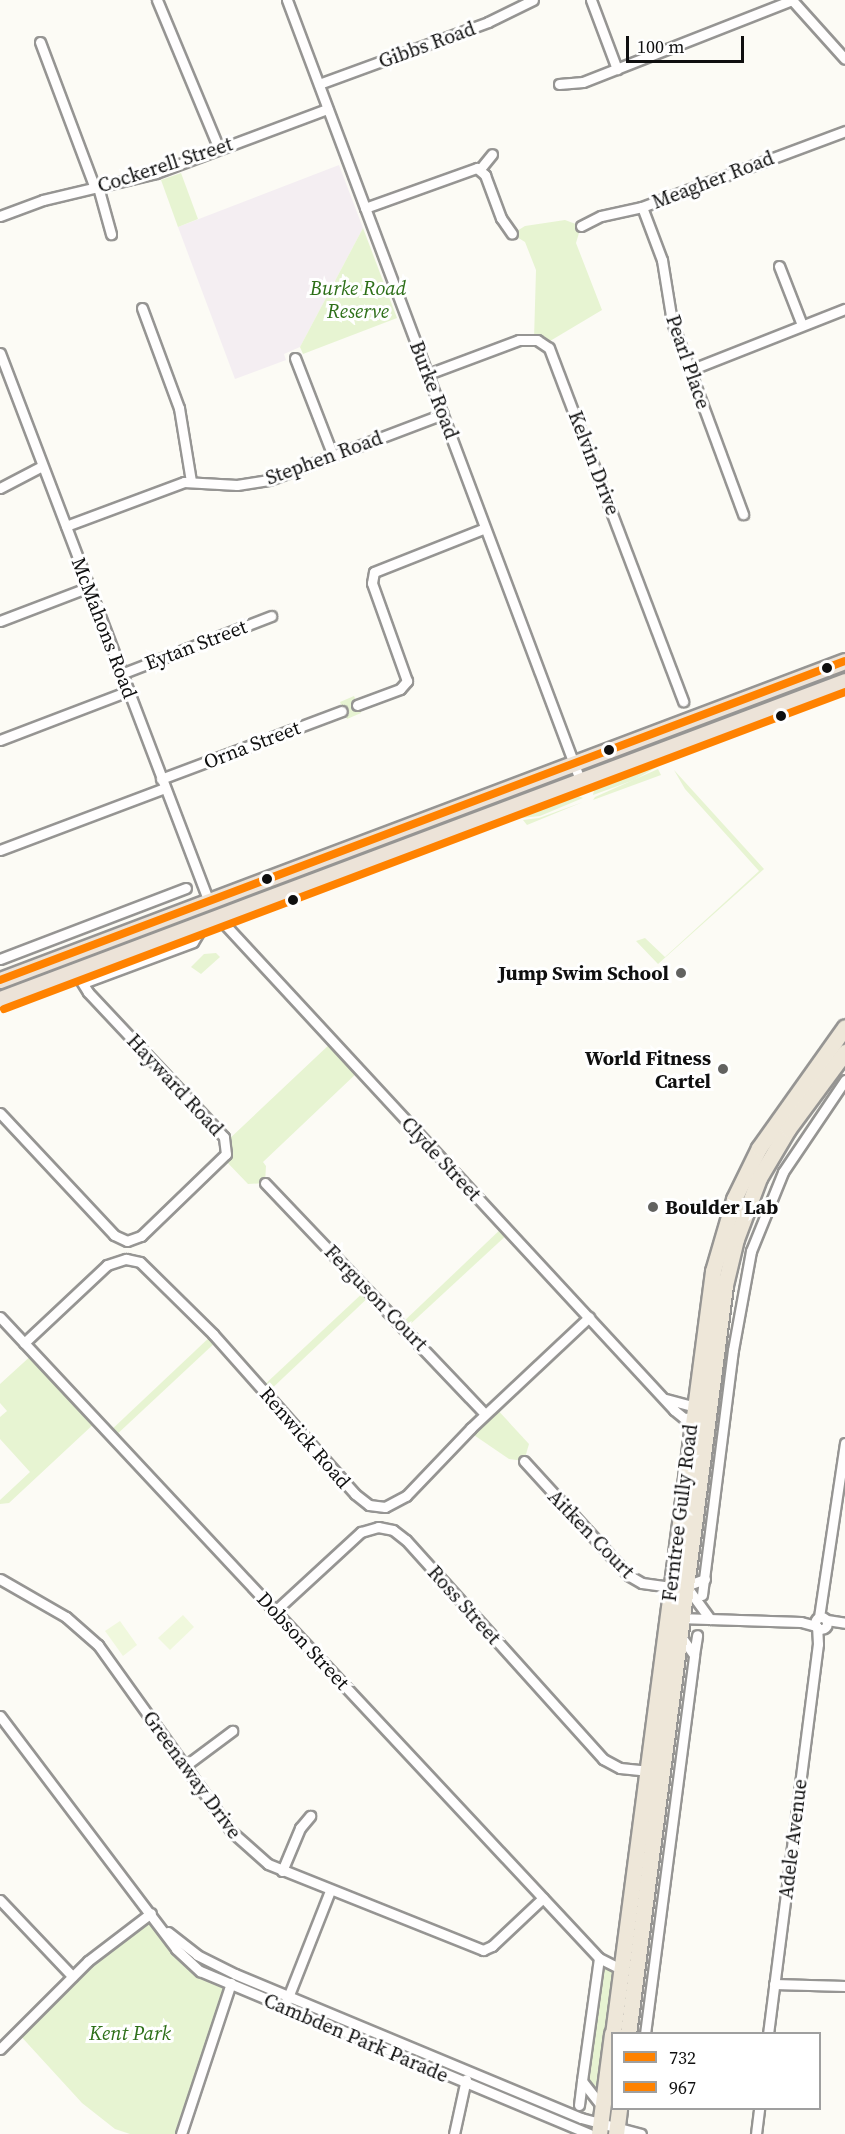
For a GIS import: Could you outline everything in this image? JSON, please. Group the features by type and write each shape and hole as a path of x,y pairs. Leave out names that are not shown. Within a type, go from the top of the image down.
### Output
{"highway":[{"path":"0,980 845,661"},
{"path":"0,999 79,977 211,919 845,681"},
{"path":"209,902 211,919"}],"main road":[{"name":"Ferntree Gully Road","path":"613,2032 647,1771 674,1617 693,1412 711,1280 734,1199 771,1127 845,1027"},
{"name":"Ferntree Gully Road","path":"678,1586 708,1419 725,1285 736,1239 759,1178 788,1129 845,1052"},
{"name":"Ferntree Gully Road","path":"628,2032 680,1635 674,1617"},
{"name":"Ferntree Gully Road","path":"596,2131 603,2108 611,2049"},
{"path":"616,2131 619,2110"}],"street":[{"path":"158,0 219,149"},
{"name":"Burke Road","path":"287,0 580,780"},
{"name":"Gibbs Road","path":"319,84 488,22 533,0"},
{"path":"591,0 617,69"},
{"path":"559,84 579,83 792,0 845,59"},
{"path":"40,42 97,188 111,234"},
{"name":"Cockerell Street","path":"0,216 156,173 327,109"},
{"name":"Meagher Road","path":"580,226 601,216 642,207 845,131"},
{"path":"480,169 492,154"},
{"path":"365,208 470,169 480,169"},
{"path":"480,169 513,234"},
{"name":"Pearl Place","path":"642,207 662,260 672,322 743,514"},
{"path":"779,266 802,326"},
{"path":"142,308 179,408 191,481"},
{"path":"690,370 845,309"},
{"name":"Kelvin Drive","path":"428,374 519,340 537,340 549,348 684,701"},
{"name":"McMahons Road","path":"0,353 209,902"},
{"path":"295,358 333,456"},
{"name":"Stephen Road","path":"66,526 191,481 250,484 333,456 443,414"},
{"path":"0,488 42,466"},
{"path":"357,705 410,685 368,573 485,528"},
{"path":"0,621 89,587"},
{"name":"Eytan Street","path":"121,674 271,616"},
{"path":"0,740 128,692"},
{"name":"Orna Street","path":"0,850 342,711"},
{"path":"0,959 186,888"},
{"name":"Clyde Street","path":"211,919 681,1416 693,1412"},
{"name":"Hayward Road","path":"0,1113 114,1234 127,1241 141,1236 224,1158 227,1146 224,1137 79,977"},
{"path":"814,1091 843,1083"},
{"name":"Ferntree Gully Road","path":"702,1595 732,1364 751,1251 769,1199 795,1150 843,1083"},
{"path":"788,1129 795,1150"},
{"name":"Ferguson Court","path":"265,1183 485,1414"},
{"name":"Renwick Road","path":"24,1343 108,1265 126,1259 140,1262 213,1334 355,1494 375,1506 400,1502 485,1414 589,1317"},
{"name":"Dobson Street","path":"0,1317 543,1898 603,1960 621,1969"},
{"path":"713,1380 732,1364"},
{"path":"666,1399 708,1419 722,1437"},
{"name":"Adele Avenue","path":"768,2032 845,1443"},
{"name":"Aitken Court","path":"524,1461 628,1575 642,1583 678,1586"},
{"name":"Ross Street","path":"275,1611 361,1532 378,1527 393,1530 406,1540 603,1759 620,1768 647,1771"},
{"name":"Greenaway Drive","path":"0,1579 59,1612 98,1645 241,1843 282,1871 486,1954 543,1898"},
{"name":"Ferntree Gully Road","path":"678,1586 705,1579"},
{"path":"678,1586 710,1619"},
{"path":"674,1617 821,1623"},
{"path":"680,1635 694,1655"},
{"path":"645,2032 697,1635"},
{"name":"Cambden Park Parade","path":"0,1716 188,1961 230,1986 464,2084 568,2127 596,2131"},
{"path":"184,1766 232,1731"},
{"path":"282,1871 300,1828 310,1816"},
{"path":"284,2008 330,1891"},
{"path":"0,1900 72,1976"},
{"path":"0,2049 72,1976 151,1913"},
{"name":"Cambden Park Parade","path":"161,1926 197,1955 235,1974 572,2114 596,2131"},
{"path":"579,2105 603,1960 623,1952"},
{"path":"181,2134 235,1974"},
{"path":"774,1984 845,1986"},
{"path":"454,2134 464,2084 469,2072"},
{"path":"582,2081 603,2108"},
{"path":"756,2134 759,2110"},
{"path":"568,2127 572,2114"},
{"path":"596,2131 641,2134"}],"shaded area":[{"path":"339,165 363,228 300,347 284,354 286,360 235,379 178,227"}],"green space":[{"path":"181,173 198,219 178,227 161,180"},
{"path":"565,220 581,226 576,243 602,310 545,344 534,339 536,270 525,242 512,234 525,226"},
{"name":"Burke Road Reserve","path":"363,228 397,318 303,354 300,347"},
{"path":"354,696 361,713 347,719 340,702"},
{"path":"652,764 657,767 634,780 593,795 595,785"},
{"path":"658,769 661,775 593,800 595,797"},
{"path":"674,770 764,869 658,964 636,941 645,938 665,957 759,871 685,789"},
{"path":"574,794 583,798 540,816 521,818 518,815"},
{"path":"583,802 527,825 523,820 539,818"},
{"path":"216,953 220,957 201,974 191,967 204,954"},
{"path":"332,1042 359,1071 263,1162 266,1166 265,1183 248,1184 223,1158 226,1142"},
{"path":"504,1226 510,1232 405,1329 401,1324"},
{"path":"367,1289 372,1294 266,1394 261,1388"},
{"path":"213,1334 218,1340 113,1438 108,1433"},
{"path":"34,1353 97,1421 9,1503 0,1504 0,1500 30,1472 0,1439 0,1417 7,1411 0,1403 0,1384"},
{"path":"494,1406 529,1444 524,1461 509,1459 468,1431"},
{"path":"183,1615 194,1627 170,1650 158,1638"},
{"path":"120,1621 137,1645 123,1656 105,1631"},
{"name":"Kent Park","path":"151,1913 183,1957 230,1986 181,2134 130,2134 115,2129 82,2103 17,2032 72,1976"},
{"path":"599,1958 621,1969 613,2032 611,2032 603,2108 582,2081"}],"transit line":[{"name":"732","path":"0,980 845,661"},
{"name":"967","path":"4,1009 845,692"}],"place":[{"name":"Jump Swim School","path":"681,973"},
{"name":"World Fitness Cartel","path":"723,1069"},
{"name":"Boulder Lab","path":"653,1207"}]}
